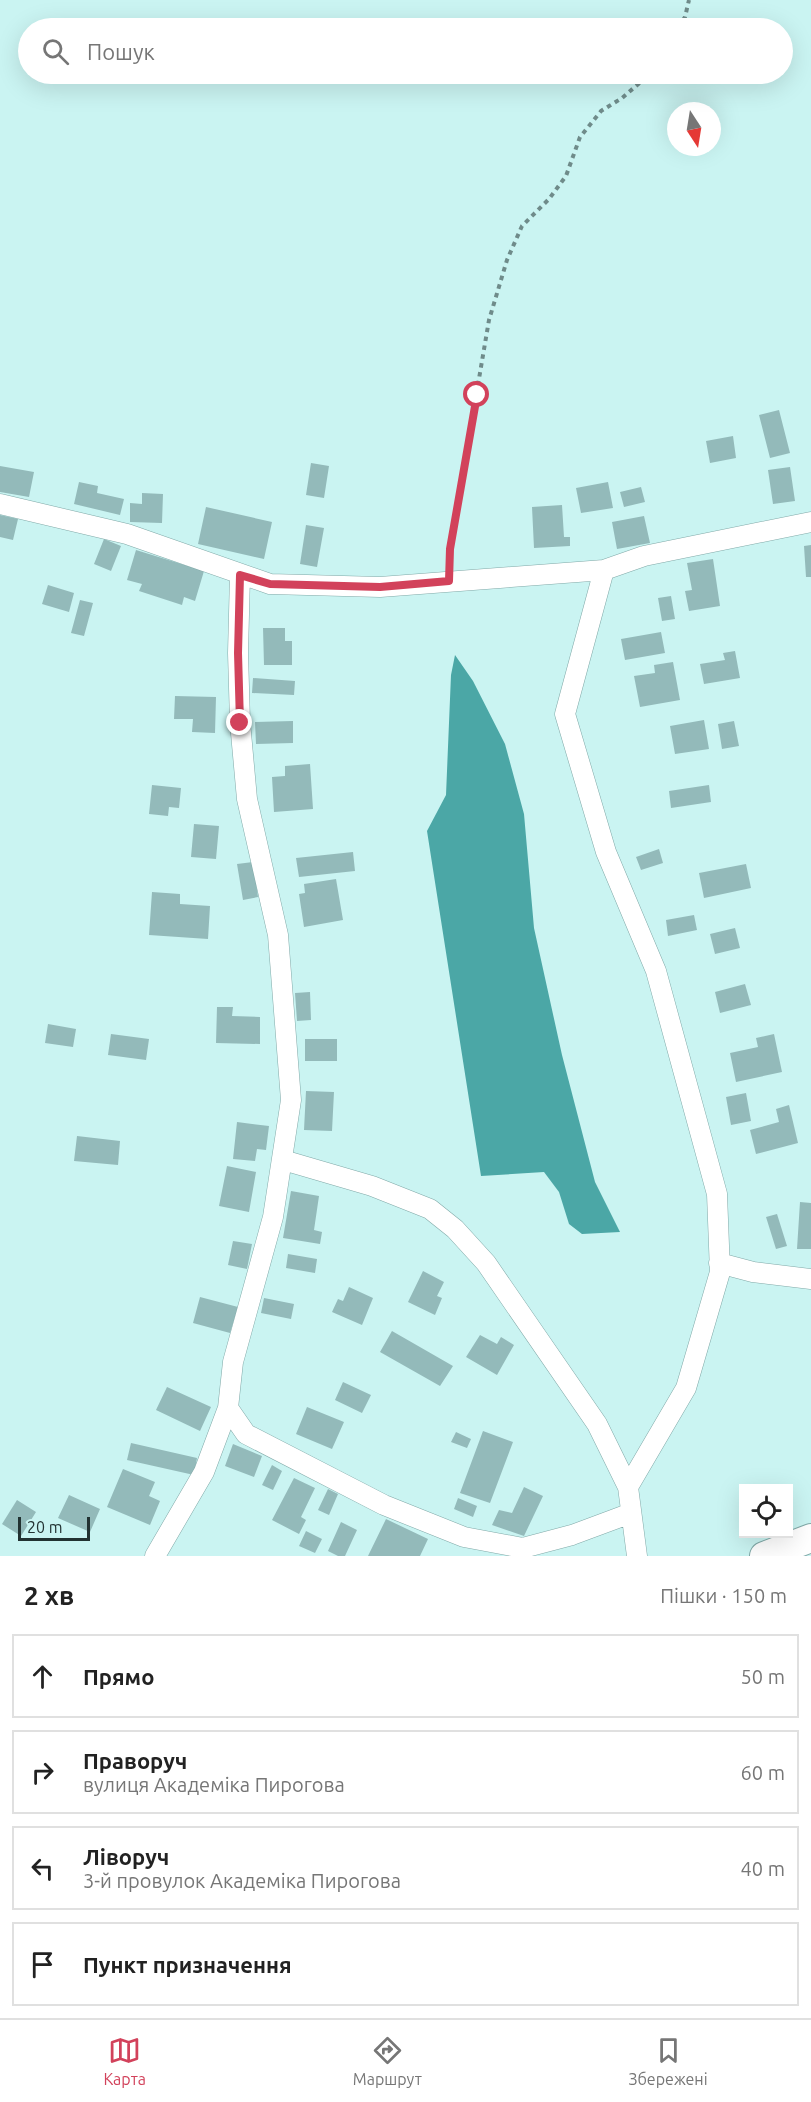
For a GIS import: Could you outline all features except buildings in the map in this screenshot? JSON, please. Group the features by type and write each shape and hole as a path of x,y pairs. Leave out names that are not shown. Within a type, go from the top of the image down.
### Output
{"street":[{"path":"0,504 127,534 270,584 380,587 604,570 644,556 811,522"},
{"path":"604,570 565,714 606,852 659,982 717,1194 720,1272 686,1388 628,1487"},
{"path":"155,1556 204,1472 228,1408 233,1362 273,1217 291,1100 278,935 247,799 238,653 240,575"},
{"path":"283,1160 372,1186 430,1209 455,1229 486,1263 597,1424 628,1487 637,1556"},
{"path":"719,1263 753,1272 811,1279"},
{"path":"228,1408 246,1434 384,1505 464,1537 523,1548 572,1535 631,1513"},
{"path":"764,1556 811,1538"}],"path":[{"path":"684,18 689,0"},
{"path":"449,581 450,549 489,320 507,261 522,226 549,199 566,176 580,137 601,111 638,84"}],"water":[{"path":"455,655 473,681 505,744 524,814 534,928 562,1055 595,1182 620,1232 582,1234 569,1224 559,1192 544,1172 481,1176 427,831 446,795 451,675"}],"route":[{"path":"240,723 238,653 240,575 270,584 380,587 449,581 450,549 477,395"}]}
